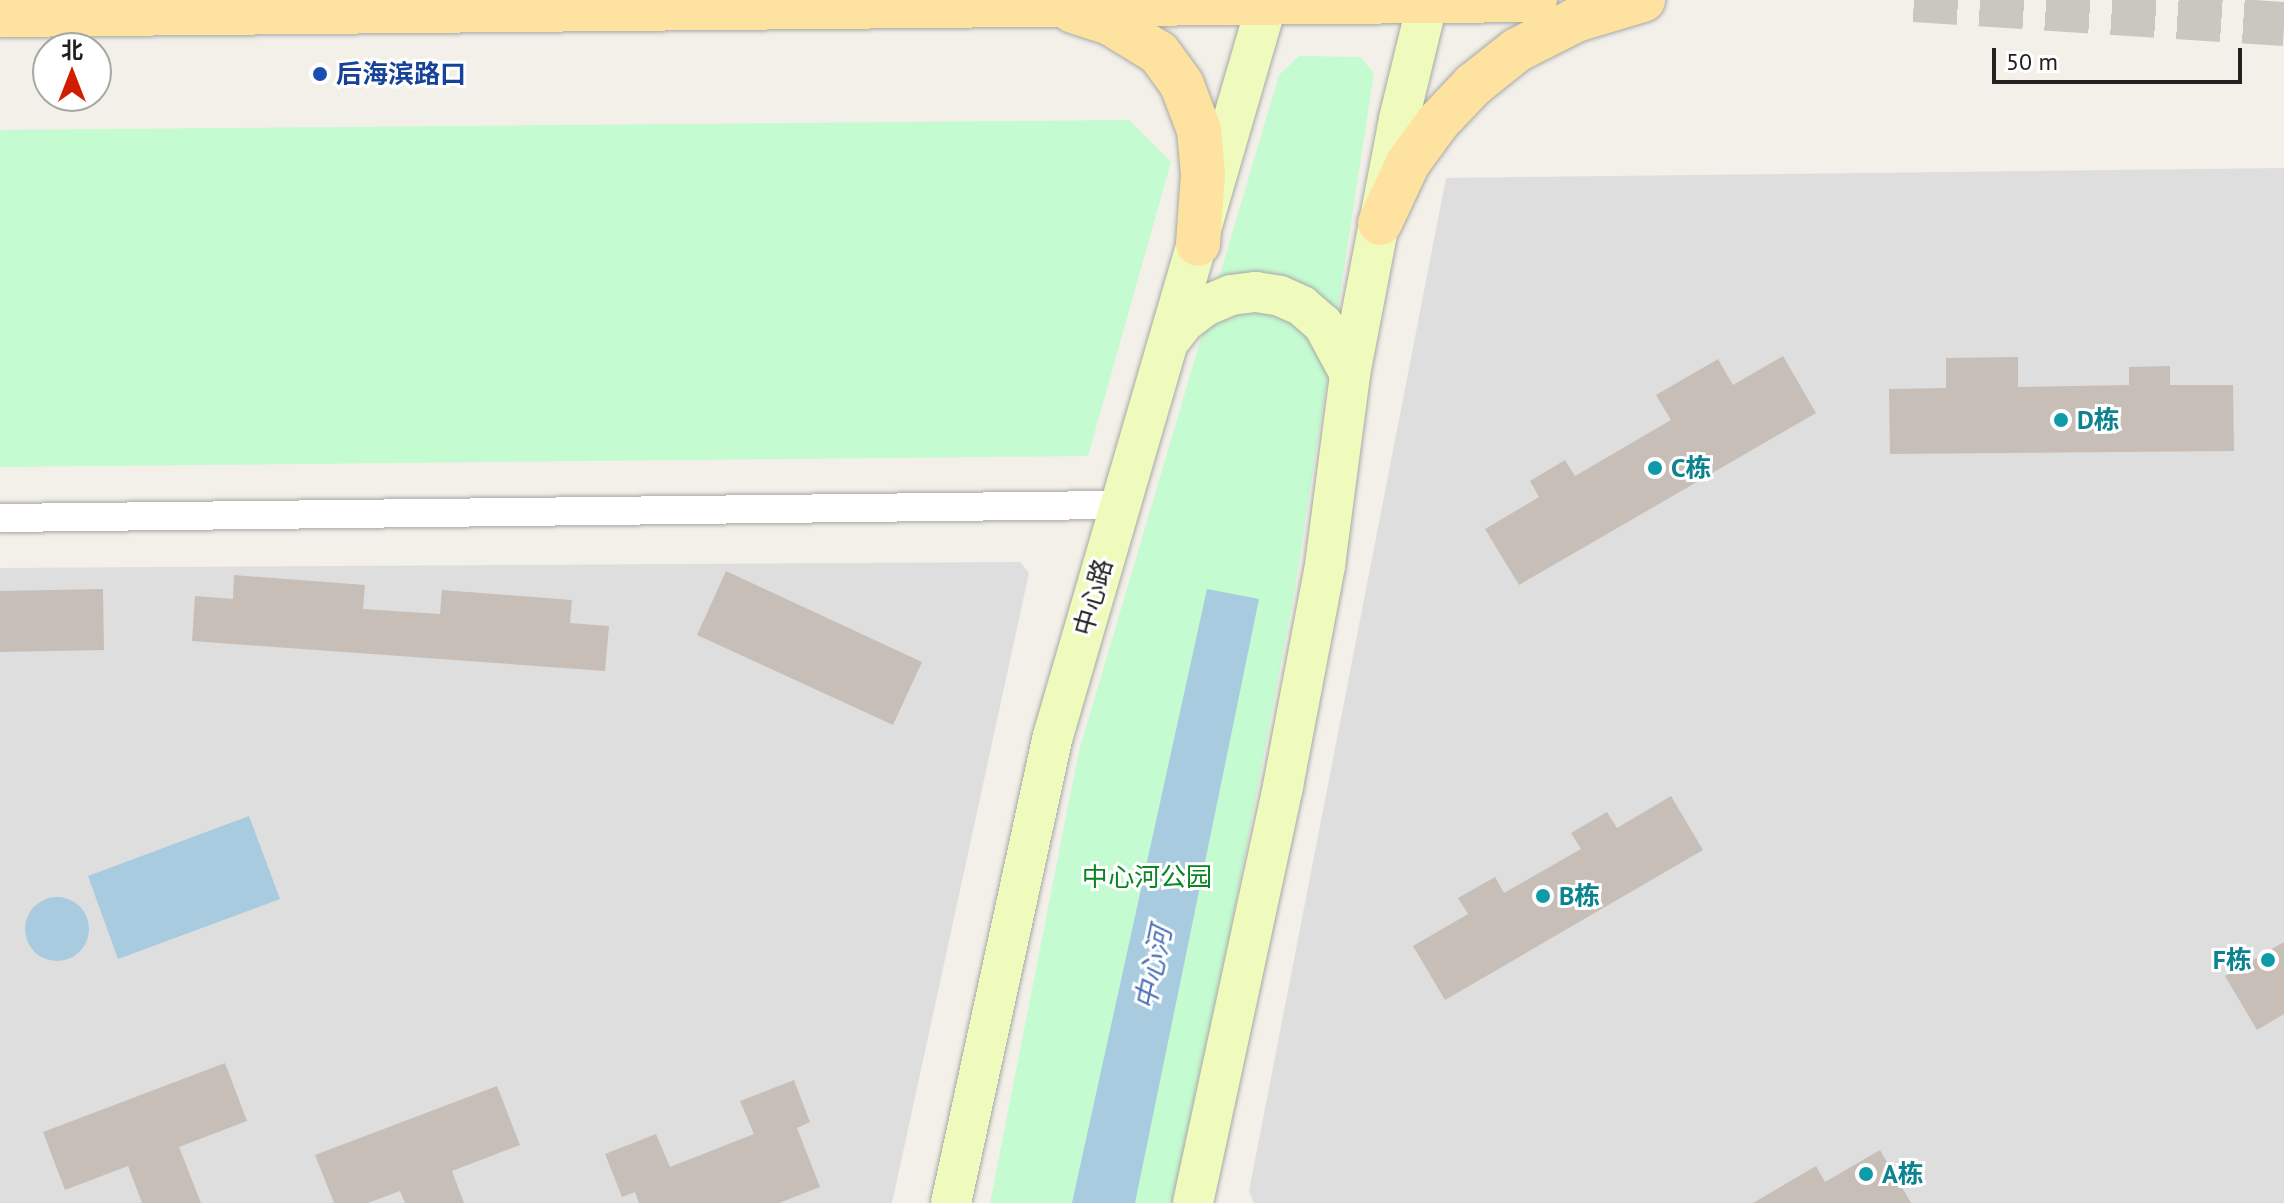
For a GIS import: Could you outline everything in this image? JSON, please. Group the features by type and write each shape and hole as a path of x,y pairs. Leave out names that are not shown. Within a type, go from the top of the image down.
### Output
{"main road":[{"path":"0,15 1535,0"},
{"path":"1380,223 1408,163 1438,122 1473,85 1517,50 1552,32 1576,20 1643,0"},
{"name":"中心路","path":"951,1203 1053,736 1268,1"},
{"path":"1193,1203 1283,786 1322,580 1350,374 1418,33 1428,1"},
{"path":"1048,3 1110,23 1159,53 1182,85 1199,130 1203,174 1198,244"},
{"path":"1167,343 1184,322 1205,306 1231,295 1256,292 1280,296 1302,306 1323,324 1350,374"}],"street":[{"path":"0,518 1119,505"}],"shaded area":[{"path":"2284,168 2284,1203 1254,1203 1249,1191 1446,178"},
{"path":"1020,562 1029,573 892,1203 0,1203 0,568"}],"green space":[{"name":"中心河公园","path":"1299,56 1360,57 1374,73 1295,589 1234,913 1172,1203 990,1203 1079,751 1279,75"},
{"path":"1129,120 1171,162 1088,456 0,467 0,130"}],"water":[{"name":"中心河","path":"1207,589 1259,599 1135,1203 1072,1203"},
{"path":"249,816 280,899 118,959 88,876"},
{"path":"51,897 63,897 80,906 87,917 87,941 80,952 63,961 51,961 39,956 30,947 25,935 25,923 30,911 39,902"}],"building":[{"name":"C栋","path":"1783,356 1816,413 1519,585 1485,529 1539,497 1530,481 1565,460 1575,476 1671,420 1656,395 1718,359 1733,385"},
{"name":"D栋","path":"2018,357 2018,387 2129,385 2129,367 2170,366 2170,385 2233,385 2234,451 1890,454 1889,389 1946,388 1946,358"},
{"path":"726,571 922,662 893,725 697,635"},
{"path":"234,575 365,585 363,609 440,614 442,590 572,600 570,623 609,626 605,671 192,641 195,596 233,599"},
{"path":"103,589 104,650 0,652 0,591"},
{"name":"B栋","path":"1671,796 1703,850 1445,1000 1413,946 1468,914 1458,898 1495,877 1504,893 1581,849 1571,833 1607,812 1617,828"},
{"name":"F栋","path":"2284,942 2284,1014 2257,1030 2225,976"},
{"path":"225,1063 247,1121 179,1147 201,1203 142,1203 128,1166 65,1190 43,1132"},
{"path":"794,1080 810,1122 797,1128 820,1187 779,1203 639,1203 635,1192 622,1197 605,1154 656,1134 670,1167 754,1134 740,1101"},
{"path":"497,1086 520,1145 452,1171 464,1203 405,1203 400,1191 368,1203 334,1203 315,1155"},
{"name":"A栋","path":"1880,1150 1911,1203 1753,1203 1816,1166 1825,1182"}],"tunnel":[{"path":"1914,0 2284,24"}],"place":[{"name":"后海滨路口","path":"320,74"},
{"name":"D栋","path":"2061,420"},
{"name":"C栋","path":"1655,468"},
{"name":"B栋","path":"1543,896"},
{"name":"F栋","path":"2268,960"},
{"name":"A栋","path":"1866,1174"}]}
